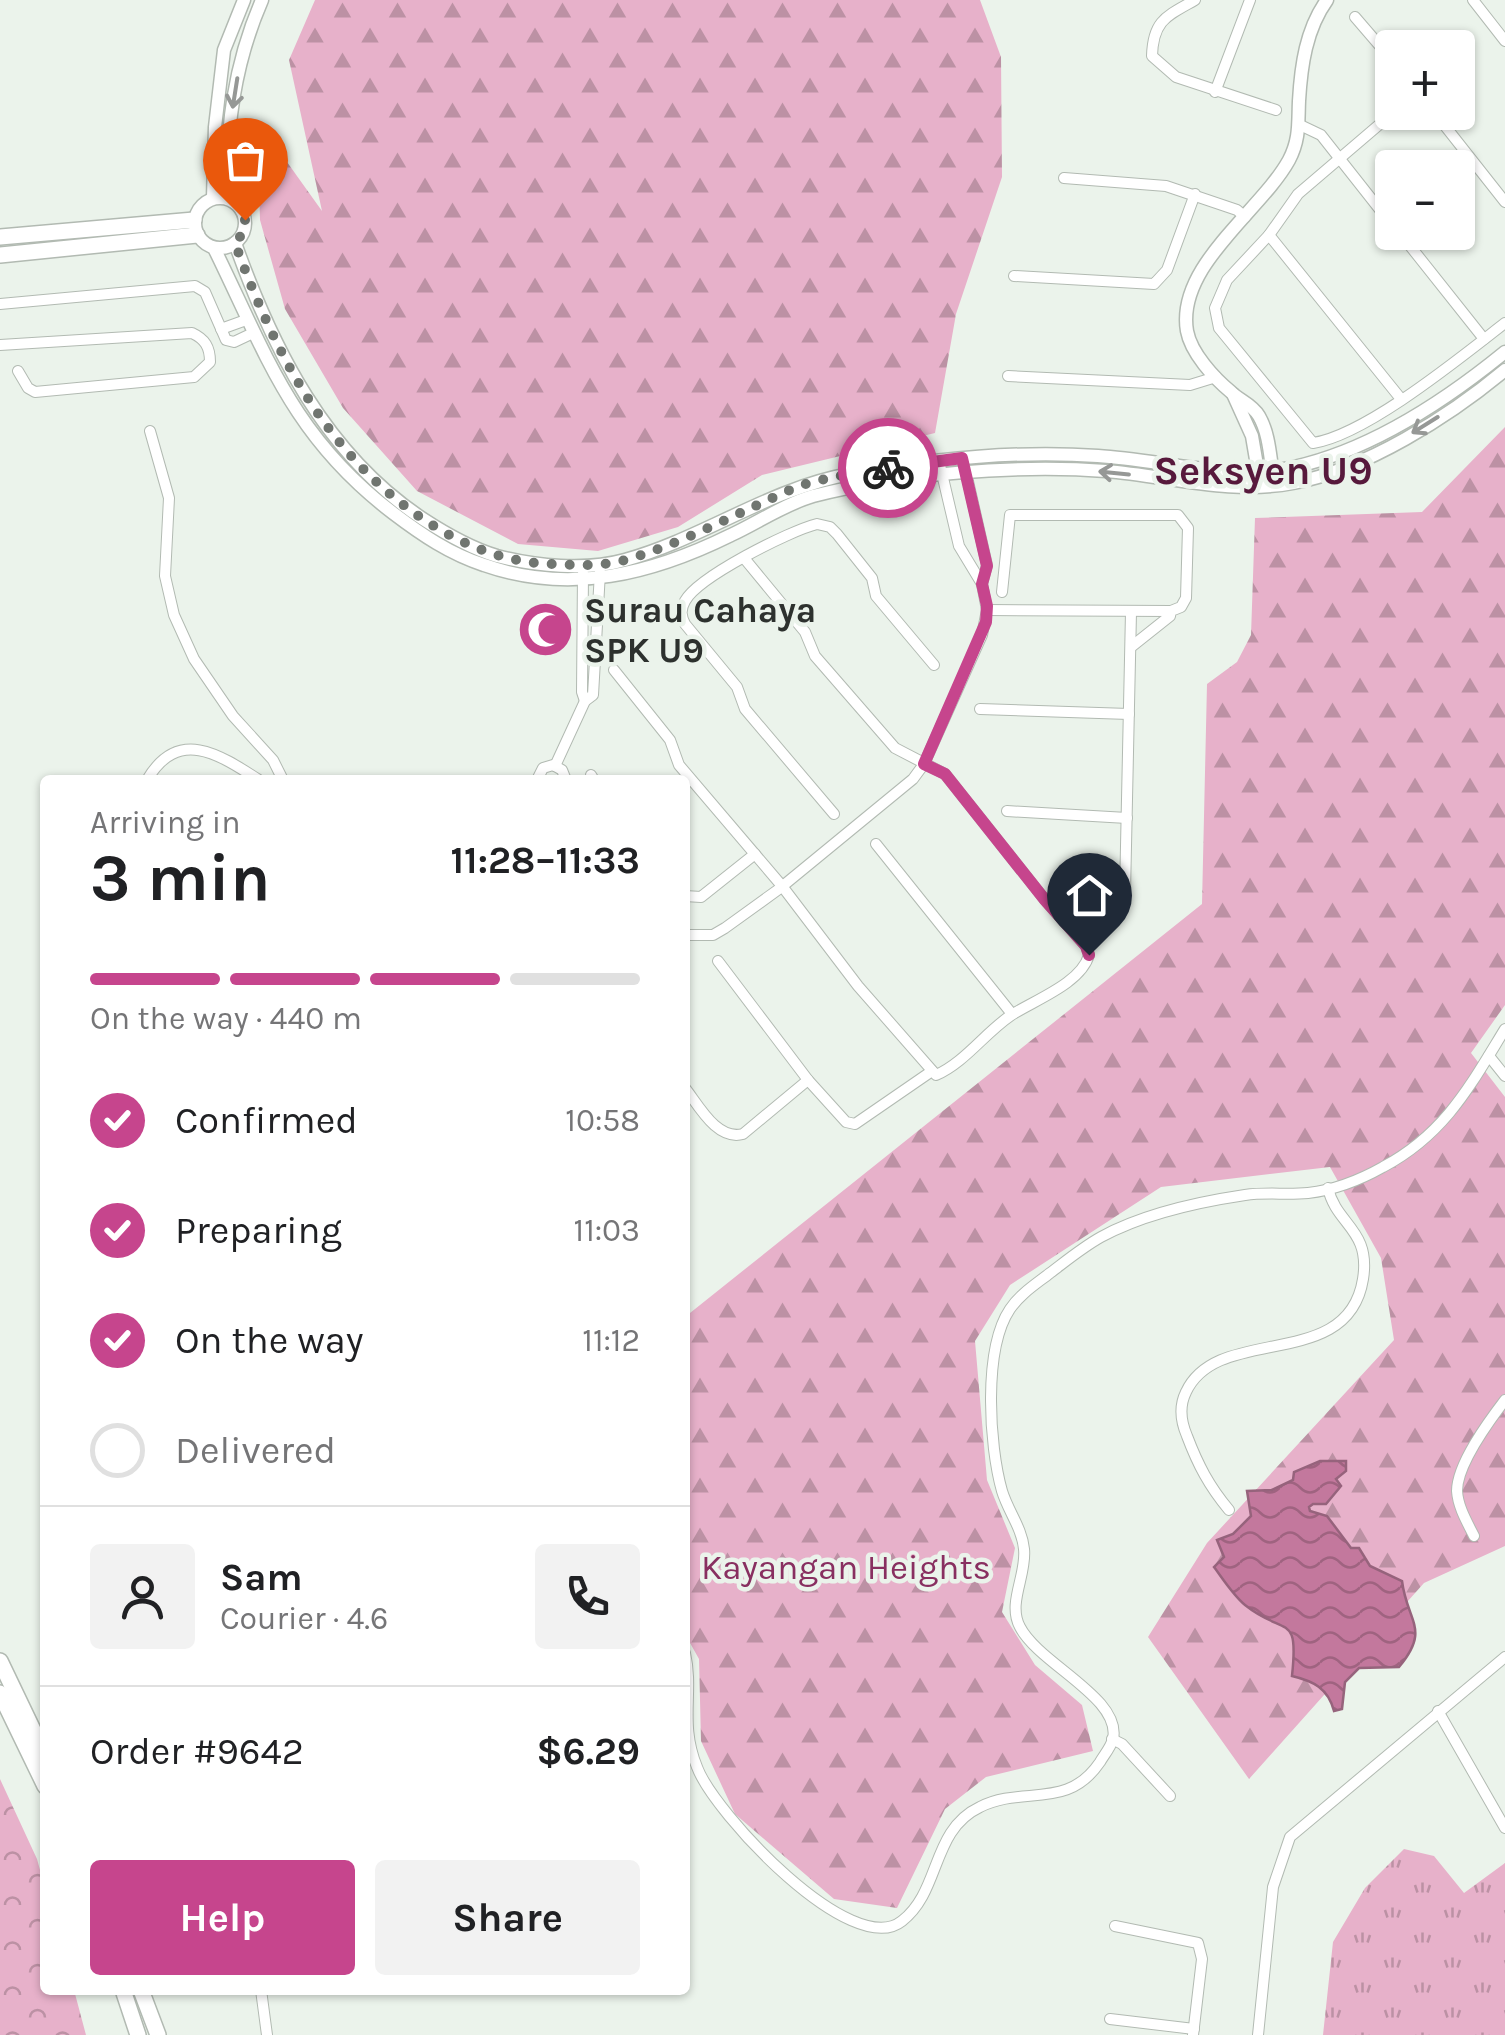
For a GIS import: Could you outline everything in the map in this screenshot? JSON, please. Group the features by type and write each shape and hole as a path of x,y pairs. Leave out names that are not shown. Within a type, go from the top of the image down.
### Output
{"main road":[{"path":"0,237 62,230 196,227"},
{"path":"0,255 196,227"},
{"path":"0,245 63,238 92,230"},
{"path":"0,1661 40,1744"},
{"path":"0,1693 40,1776"},
{"path":"125,1995 138,2035"},
{"path":"144,1995 158,2035"}],"street":[{"path":"213,198 215,127 224,50 244,0"},
{"path":"229,199 227,154 234,93 246,35 262,0"},
{"path":"1195,0 1156,28 1152,56 1176,77 1276,110"},
{"path":"1215,92 1250,0"},
{"path":"1268,486 1258,414 1216,377 1194,348 1186,315 1204,266 1287,164 1297,145 1307,42 1327,0"},
{"path":"1473,0 1505,41"},
{"path":"1355,17 1375,40"},
{"path":"1300,125 1321,136 1375,202"},
{"path":"1375,128 1298,194 1269,234 1227,280 1216,308 1219,328 1309,441 1318,442 1342,434 1401,398 1505,323"},
{"path":"1448,130 1505,202"},
{"path":"1064,178 1166,186 1237,210 1245,217"},
{"path":"1014,276 1154,284 1167,270 1195,194"},
{"path":"214,248 235,243 243,233 245,220 240,207 229,199 213,198 198,208 196,227 214,248 253,334 302,421 360,488 432,542 506,572 537,579 583,579 698,533 804,484 848,474 964,466 1047,454 1232,470 1292,467 1364,442 1465,382 1505,352"},
{"path":"1269,234 1401,398"},
{"path":"235,243 262,315 294,376 321,420 369,477 395,500 460,542 532,563 583,564 600,571"},
{"path":"1413,250 1484,339"},
{"path":"0,304 195,286 206,292 226,340 232,343 253,334"},
{"path":"221,329 246,320"},
{"path":"0,345 192,332 202,337 210,353 210,362 194,377 55,390 32,392 18,370"},
{"path":"964,466 1104,471 1212,485 1268,486 1309,479 1355,463 1432,421 1505,370"},
{"path":"1008,376 1190,385 1216,377"},
{"path":"150,430 169,498 165,576 174,615 204,673 280,775"},
{"path":"1262,449 1292,467"},
{"path":"1232,470 1262,449"},
{"path":"964,466 987,566 982,584"},
{"path":"690,934 713,935 782,886 913,779 924,764 982,635 988,610 982,584 959,546 941,468"},
{"path":"988,610 1131,612 1181,607 1186,598 1188,528 1178,515 1171,513 1010,514 1002,592"},
{"path":"834,814 745,708 737,687 681,616 682,605 689,595 744,558 817,524 830,528 872,578 876,596 934,665"},
{"path":"718,961 808,1080 846,1122 855,1124 934,1073 1012,1014 1035,1004 1081,970 1089,955 1086,946 945,774 894,748 815,656 805,632 744,558"},
{"path":"583,564 585,701"},
{"path":"555,766 585,701 593,695 600,571"},
{"path":"1130,647 1170,616 1171,611"},
{"path":"1086,946 1122,912 1131,612"},
{"path":"614,670 670,740 679,764 688,775"},
{"path":"980,709 1129,714"},
{"path":"151,775 168,756 185,748 217,756 249,775"},
{"path":"540,775 543,768 555,766 564,775"},
{"path":"690,777 782,886 829,951 934,1073"},
{"path":"1007,811 1127,818"},
{"path":"876,844 1012,1014"},
{"path":"690,899 700,897 755,854"},
{"path":"690,1744 703,1780 718,1805 766,1859 827,1906 858,1925 873,1929 887,1930 900,1924 915,1909 927,1891 945,1838 959,1821 980,1806 1065,1792 1092,1773 1112,1739 1104,1705 1034,1647 1016,1619 1014,1608 1024,1544 1005,1500 996,1462 992,1373 993,1346 1010,1308 1026,1291 1102,1236 1168,1212 1232,1198 1328,1188 1384,1166 1424,1140 1451,1113 1505,1029"},
{"path":"1489,1056 1505,1076"},
{"path":"690,1094 721,1132 733,1137 743,1134 808,1080"},
{"path":"1229,1510 1203,1477 1184,1429 1183,1398 1202,1370 1232,1357 1318,1335 1353,1306 1363,1277 1361,1244 1328,1188"},
{"path":"1474,1536 1459,1505 1460,1478 1467,1459 1505,1400"},
{"path":"1258,2035 1273,1887 1284,1846 1299,1828 1505,1658"},
{"path":"1438,1711 1505,1828"},
{"path":"1112,1739 1122,1744 1170,1796"},
{"path":"1110,2019 1193,2032 1202,1958 1198,1944 1115,1926"},
{"path":"262,1995 268,2035"}],"green space":[{"path":"315,0 980,0 1001,57 1002,177 956,314 935,433 762,475 678,527 598,551 518,544 417,491 343,408 285,309 260,220 257,120 322,211 289,60"},
{"name":"Kayangan Heights","path":"1505,427 1505,1005 1471,1053 1505,1097 1505,1546 1424,1583 1249,1779 1148,1637 1207,1543 1394,1340 1381,1258 1330,1167 1161,1187 1010,1285 975,1341 987,1480 1015,1548 1002,1612 1035,1665 1082,1705 1093,1751 986,1777 945,1809 897,1908 834,1899 735,1814 701,1741 699,1659 690,1643 690,1313 1202,904 1207,684 1237,662 1251,635 1255,518 1422,512"},
{"path":"0,1779 40,1870 40,1995 75,1995 86,2035 0,2035"},
{"path":"1404,1849 1434,1856 1464,1893 1505,1863 1505,2035 1323,2035 1333,1942 1365,1888"}],"water":[{"path":"1320,1461 1346,1461 1346,1471 1336,1479 1341,1486 1326,1504 1313,1504 1310,1511 1327,1516 1351,1548 1359,1548 1370,1566 1402,1581 1415,1634 1409,1654 1399,1667 1359,1668 1345,1682 1342,1709 1334,1711 1319,1687 1292,1676 1291,1633 1245,1605 1214,1567 1224,1557 1217,1540 1233,1534 1251,1516 1247,1491 1272,1490 1293,1480 1294,1472"}],"way so far":[{"path":"245,220 243,233 235,243 241,260 262,315 321,420 344,450 395,500 460,542 532,563 623,561 698,533 804,484 888,468"}],"place":[{"name":"Surau Cahaya SPK U9","path":"545,630"}],"district":[{"name":"Seksyen U9","path":"1263,470"}],"route":[{"path":"888,468 962,458 987,566 982,584 987,606 982,635 924,764 945,774 1086,946 1089,955"}]}
